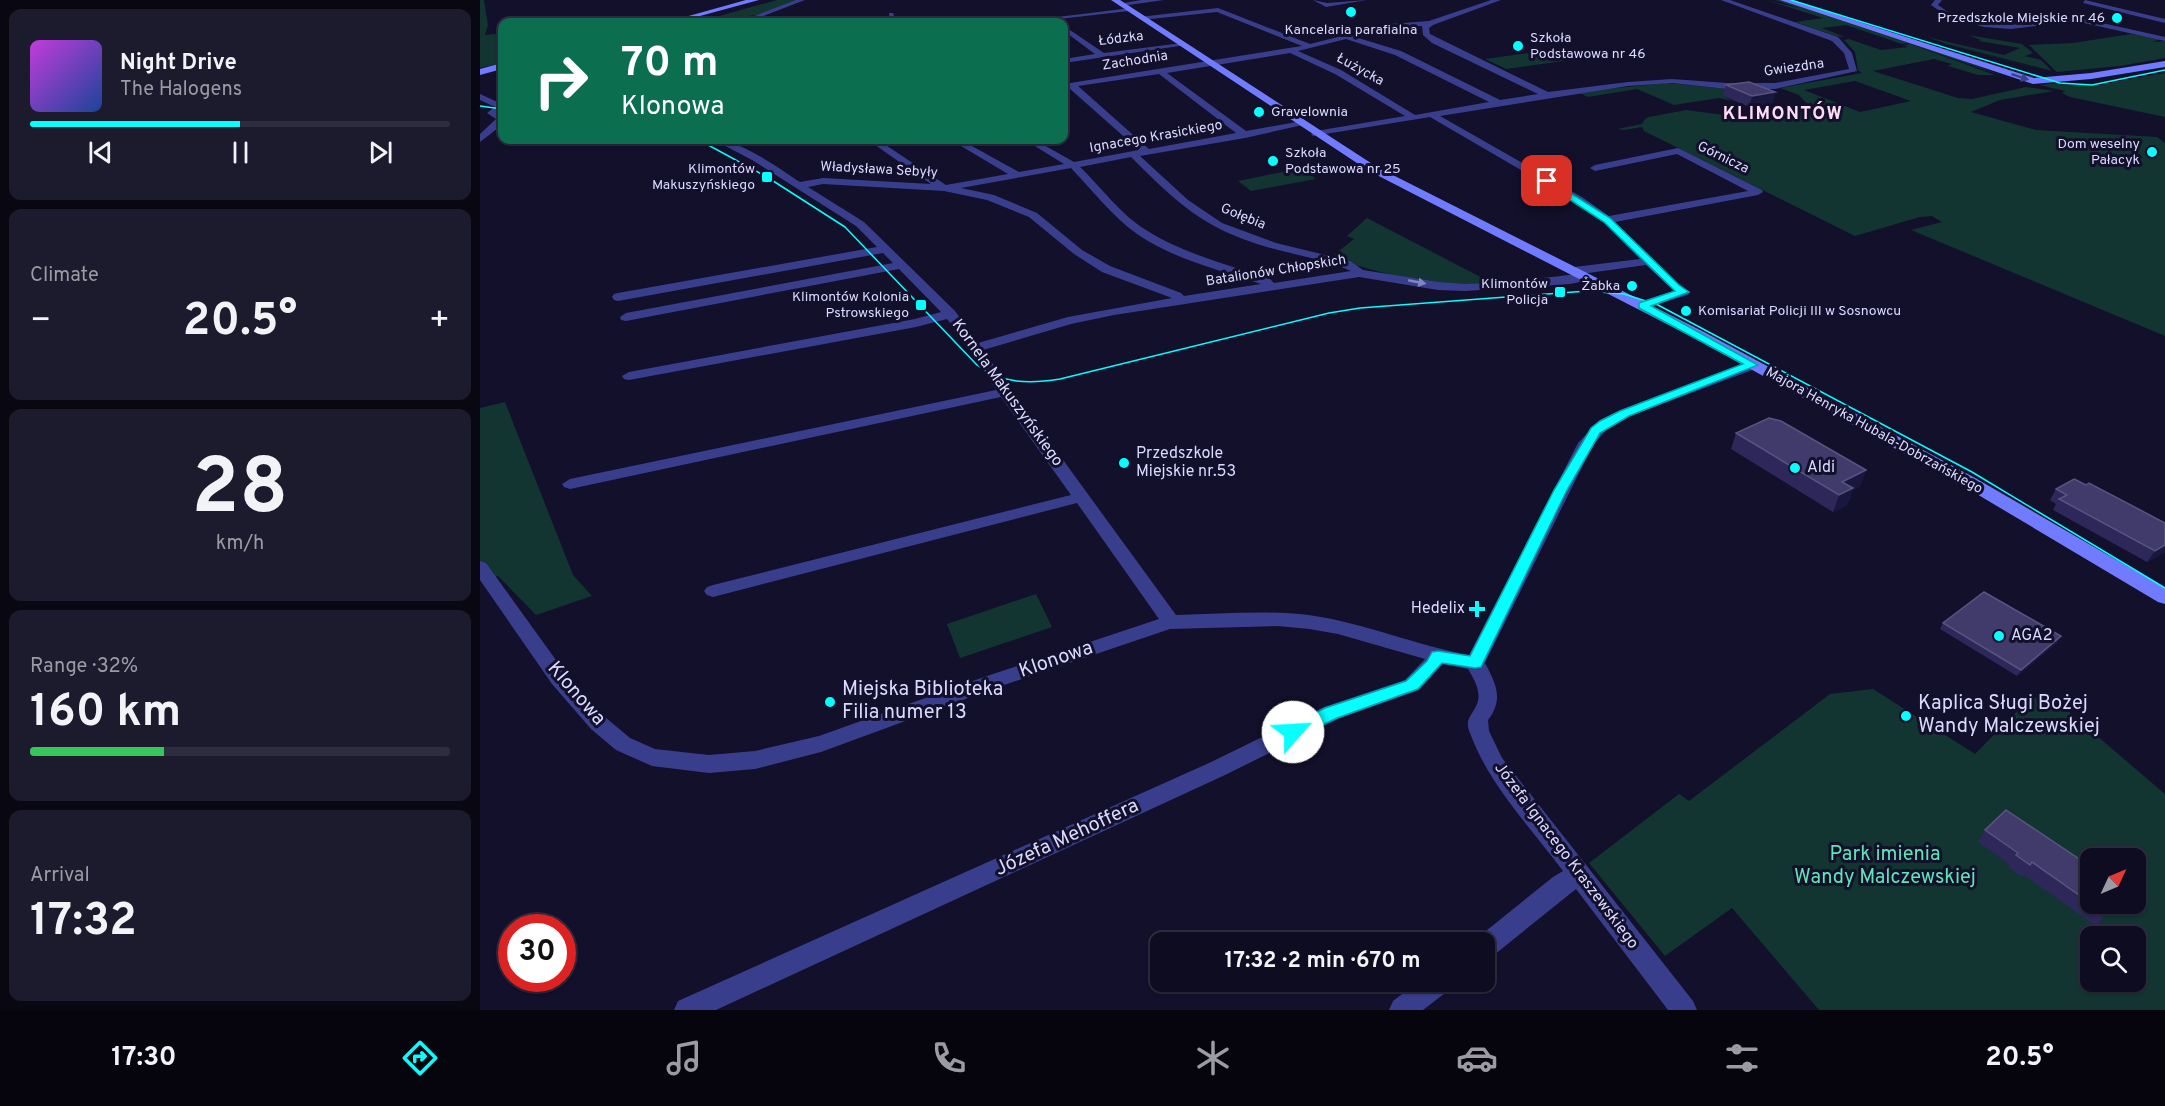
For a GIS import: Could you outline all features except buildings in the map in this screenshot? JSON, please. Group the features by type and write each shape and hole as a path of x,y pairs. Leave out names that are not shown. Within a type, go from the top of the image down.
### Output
{"street":[{"path":"686,18 755,0"},
{"path":"703,18 766,0"},
{"path":"754,18 802,0"},
{"path":"1068,25 1161,0"},
{"path":"1316,0 1326,5 1364,0"},
{"path":"1498,0 1430,23 1426,31 1435,40 1546,94"},
{"name":"Gwiezdna","path":"1316,134 1546,94 1645,82 1775,86 1842,75 1852,71 1847,52 1843,45 1835,39 1820,31 1724,0"},
{"path":"1784,0 2023,79 2044,82 2051,77"},
{"path":"1801,0 2028,69"},
{"path":"1938,0 1934,5 1944,12 1984,25 2011,27 2075,19 2165,39"},
{"path":"2085,2 2165,21"},
{"path":"1056,18 1129,10 1218,10 1308,46"},
{"name":"Majora Henryka Hubala-Dobrzańskiego","path":"1129,10 1373,169 1753,365 1963,479 2165,597"},
{"path":"891,14 892,18"},
{"name":"Zachodnia","path":"1068,86 1291,51 1390,26 1430,23"},
{"path":"1068,29 1101,56"},
{"path":"1346,37 1398,53 1498,103"},
{"name":"Łódzka","path":"1068,60 1182,45"},
{"name":"Łużycka","path":"1291,51 1338,72 1413,117"},
{"path":"2038,71 2051,77 2080,78 2165,64"},
{"path":"480,73 498,69"},
{"path":"1160,71 1245,135"},
{"path":"1068,87 1147,152"},
{"path":"480,97 498,105"},
{"path":"1431,114 1578,200 1607,220 1675,287 1684,292 1642,306"},
{"path":"480,139 498,124"},
{"name":"Ignacego Krasickiego","path":"944,188 1302,124"},
{"name":"Kornela Makuszyńskiego","path":"725,144 800,185 860,224 950,314 1167,615 1169,622"},
{"path":"878,144 944,188"},
{"path":"963,144 1018,175"},
{"path":"1036,144 1073,165 1131,224 1143,233 1186,255 1266,282 1271,287"},
{"name":"Górnicza","path":"1595,168 1678,151 1758,192 1607,220"},
{"name":"Gołębia","path":"1133,154 1190,207 1215,223 1245,236 1346,264 1357,269 1359,273"},
{"name":"Władysława Sebyły","path":"800,185 823,181 944,188 990,197 1025,210 1096,264 1119,276 1177,296 1180,300"},
{"path":"618,297 887,249"},
{"name":"Batalionów Chłopskich","path":"975,348 1068,321 1180,300 1359,273 1381,274 1436,285 1467,287 1570,280 1580,274 1649,261"},
{"path":"626,317 903,266"},
{"path":"629,376 916,323 950,314"},
{"path":"1475,663 1561,490 1595,431 1625,413 1753,365"},
{"path":"570,484 1005,392"},
{"path":"712,591 1081,497"},
{"name":"Klonowa","path":"480,567 559,679 598,723 622,744 652,757 710,764 755,760 821,744 991,682 1169,622 1278,619 1309,622 1348,630 1438,656 1475,663"},
{"name":"Józefa Mehoffera","path":"687,1010 1217,769 1331,713 1412,685 1438,656"},
{"name":"Józefa Ignacego Kraszewskiego","path":"1475,663 1487,688 1489,700 1477,720 1494,763 1684,1010"},
{"path":"1495,939 1561,885 1580,875"},
{"path":"1402,1010 1426,992"}],"green space":[{"path":"480,0 484,0 488,25 485,35 498,33 498,64 480,68"},
{"path":"777,0 797,0 766,14 712,18"},
{"path":"1766,0 1799,8 1775,0 1781,0 1930,48 2006,77 1846,25 1822,28 1845,37 1836,36 1795,22 1823,18"},
{"path":"2131,34 2161,39 2152,42 2165,41 2165,58 2120,66 2057,72 2029,45 2073,43"},
{"path":"1968,35 2022,44 2033,53 2025,56 2041,60 2052,71 1927,37 2004,55 2020,48 1979,41 1981,40"},
{"path":"1849,39 1881,50 1908,47 1904,45 1910,44 1995,75 1978,75 1934,59 1873,71 1958,98 1972,99 2026,87 2054,91 2000,100 1971,112 2036,130 2157,137 2165,143 2165,336 1911,230 1942,222 1932,216 1920,217 1855,236 1644,131 1642,127 1617,129 1642,124 1649,117 1686,110 1746,118 1808,105 1799,95 1780,88 1862,73 1858,70 1855,52 1844,40","holes":["1855,81 1911,101 1860,112 1804,90"]},
{"path":"1563,48 1585,58 1506,69 1485,59"},
{"path":"2165,73 2165,117 2070,97 2062,93 2065,91 2039,85 2056,83 2093,86"},
{"path":"1667,83 1729,89 1738,93 1723,96 1732,101 1719,98 1674,105 1637,89 1588,97 1577,92"},
{"path":"1302,168 1316,179 1251,191 1238,181"},
{"path":"1367,218 1492,283 1451,285 1431,283 1330,258 1354,239 1347,236"},
{"path":"505,402 573,575 592,596 536,615 498,576 480,581 480,408"},
{"path":"1036,594 1052,627 960,658 947,624"},
{"name":"Park imienia Wandy Malczewskiej","path":"1873,689 1975,754 2028,700 2048,694 2165,794 2165,1010 1819,1010 1732,908 1665,956 1589,863 1679,794 1689,801 1830,694"}],"tram line":[{"path":"1791,0 2060,83 2092,85 2165,70"},
{"path":"480,106 498,108"},
{"path":"706,144 767,177 845,227 977,365 996,376 1027,382 1060,379 1329,313 1360,308 1587,291 1624,294 1658,305 1972,472 2165,588"}],"place":[{"name":"Kancelaria parafialna","path":"1351,12"},
{"name":"Przedszkole Miejskie nr 46","path":"2117,18"},
{"name":"Szkoła Podstawowa nr 46","path":"1518,46"},
{"name":"Gravelownia","path":"1259,112"},
{"name":"Dom weselny Pałacyk","path":"2152,152"},
{"name":"Szkoła Podstawowa nr 25","path":"1273,161"},
{"name":"Klimontów Makuszyńskiego","path":"767,177"},
{"name":"Żabka","path":"1632,286"},
{"name":"Klimontów Policja","path":"1560,292"},
{"name":"Klimontów Kolonia Pstrowskiego","path":"921,305"},
{"name":"Komisariat Policji III w Sosnowcu","path":"1686,311"},
{"name":"Przedszkole Miejskie nr.53","path":"1124,463"},
{"name":"Aldi","path":"1795,468"},
{"name":"Hedelix","path":"1477,609"},
{"name":"AGA2","path":"1999,636"},
{"name":"Miejska Biblioteka Filia numer 13","path":"830,702"},
{"name":"Kaplica Sługi Bożej Wandy Malczewskiej","path":"1906,716"}],"district":[{"name":"KLIMONTÓW","path":"1783,114"}],"route":[{"path":"1293,732 1331,713 1412,685 1438,656 1475,663 1561,490 1586,443 1595,431 1625,413 1753,365 1642,306 1684,292 1675,287 1628,238 1607,220 1547,181"}]}
